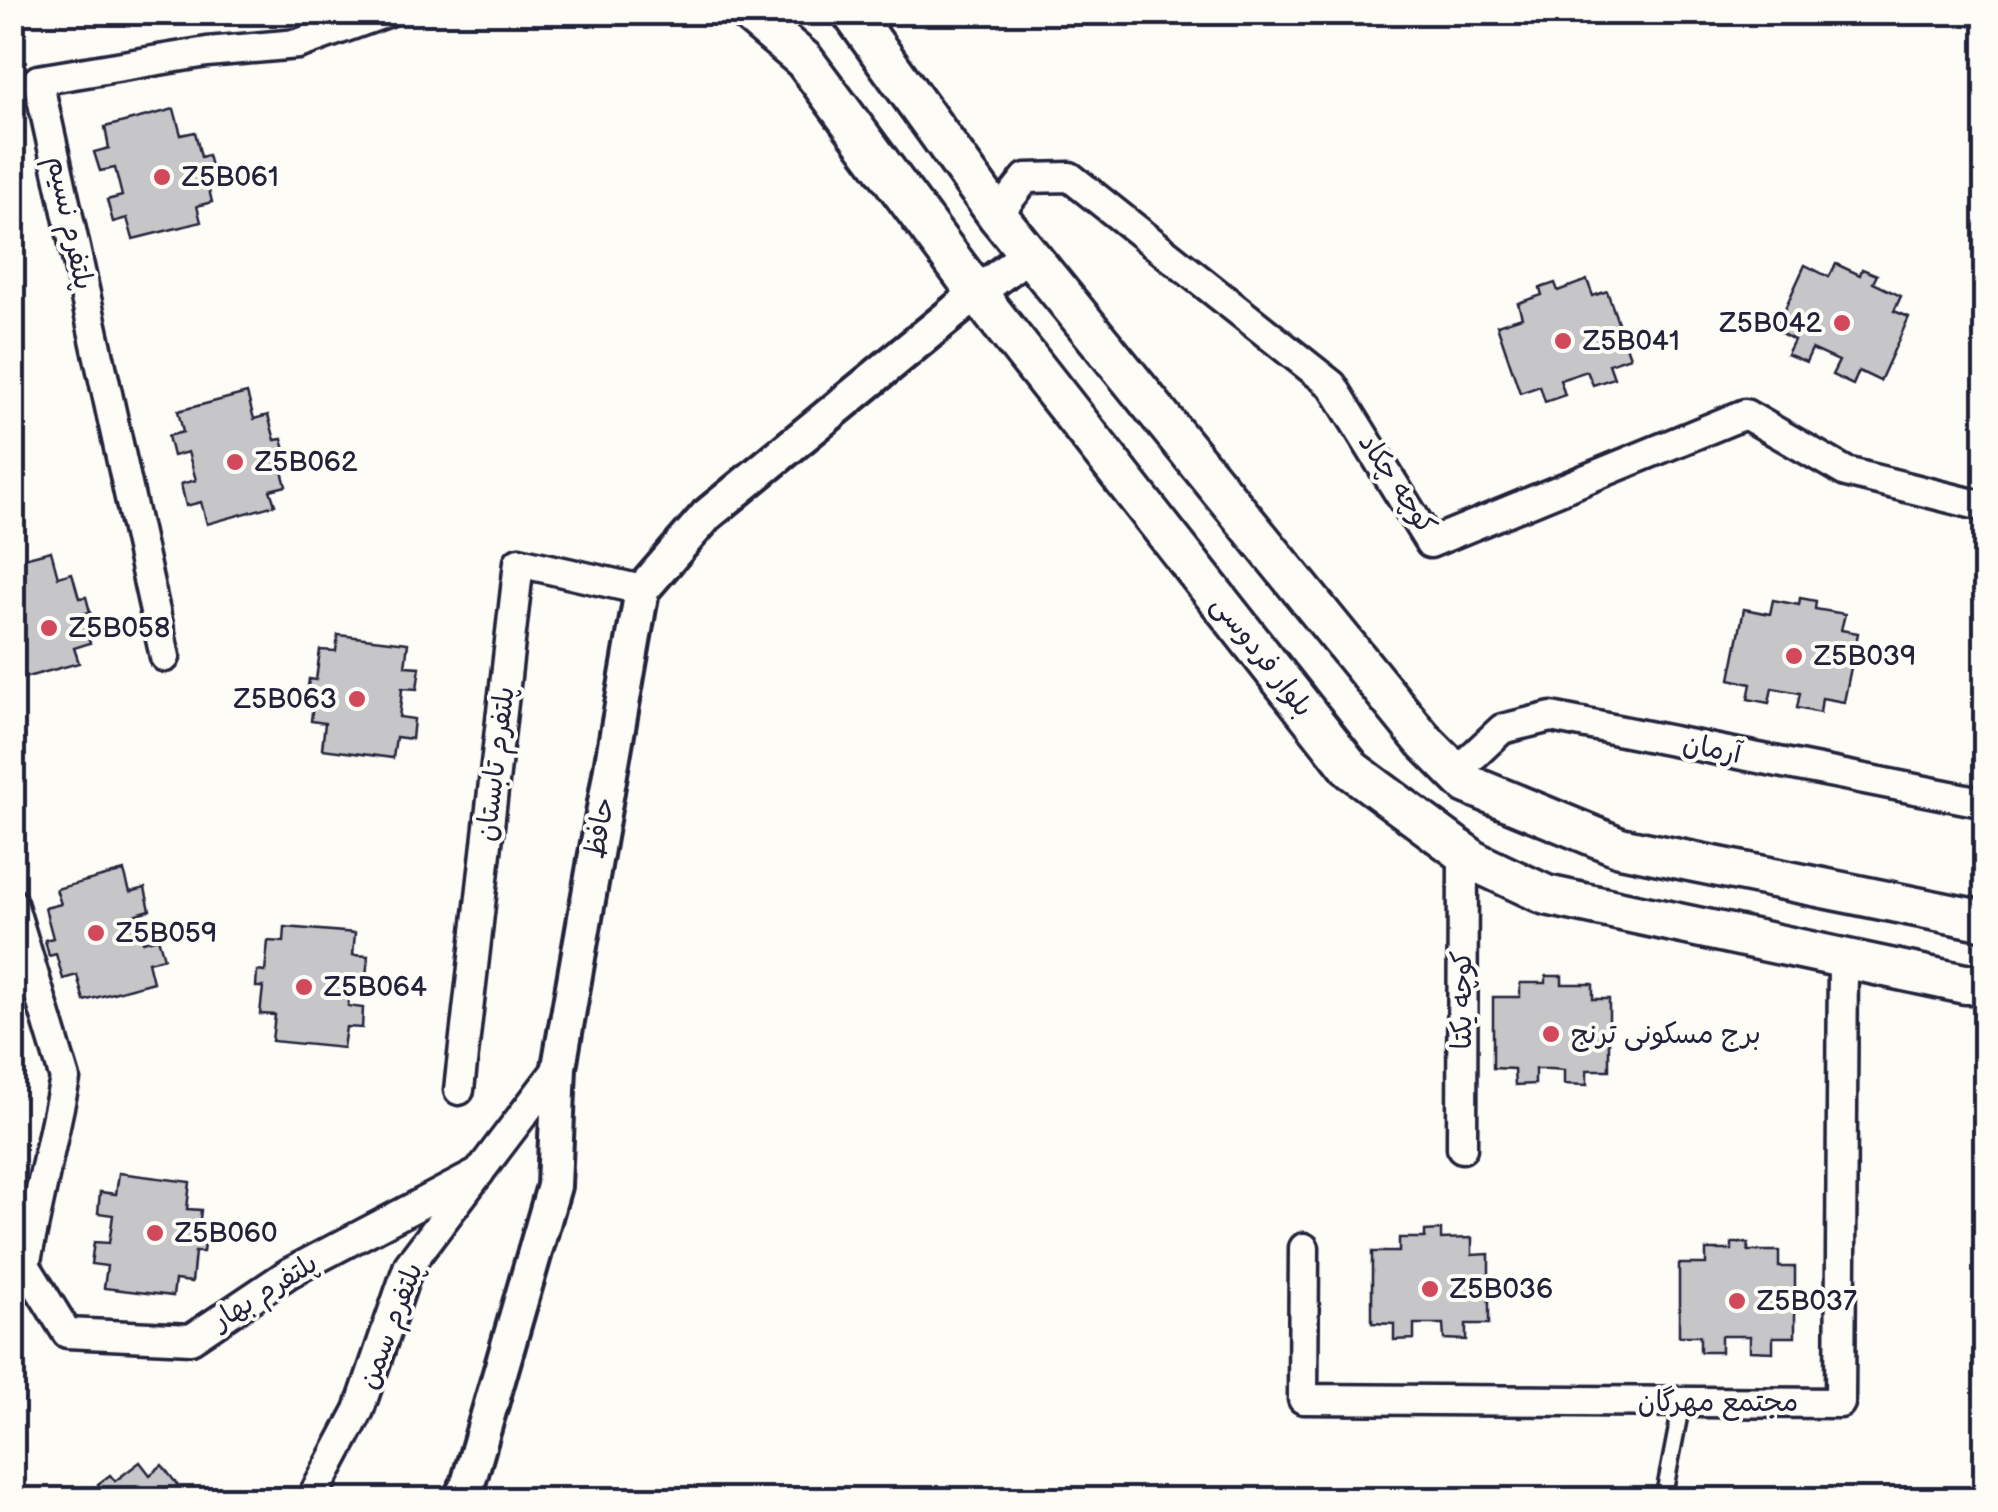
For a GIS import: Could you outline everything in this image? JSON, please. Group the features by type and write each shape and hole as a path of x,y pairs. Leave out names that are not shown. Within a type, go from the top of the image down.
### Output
{"main road":[{"name":"بلوار فردوسی","path":"746,12 804,60 977,293 1352,770 1476,862 1546,895 1964,984 1986,984"},
{"path":"851,12 1028,254 1424,741 1467,784 1620,847 1986,921"}],"street":[{"name":"پلتفرم نسیم","path":"164,657 38,80 207,52 298,44 388,12"},
{"name":"کوچه چکاد","path":"997,215 1026,178 1070,177 1332,385 1430,543 1745,414 1846,472 1986,507"},
{"path":"642,590 708,514 1028,254"},
{"name":"پلتفرم تابستان","path":"459,1090 520,562 642,590"},
{"name":"حافظ","path":"459,1500 468,1484 554,1186 559,1067 642,590"},
{"name":"آرمان","path":"1455,773 1502,729 1551,717 1986,803"},
{"name":"کوچه یکتا","path":"1462,851 1462,1148"},
{"name":"پلتفرم بهار","path":"12,904 65,1079 25,1265 67,1334 191,1338 288,1273 479,1173"},
{"name":"مجتمع مهرگان","path":"1304,1248 1303,1399 1840,1403 1843,958"},
{"name":"پلتفرم سمن","path":"312,1500 359,1410 409,1265 559,1067"}],"lane":[{"path":"1663,1500 1682,1402"}],"building":[{"name":"Z5B061","path":"174,109 181,135 195,132 201,157 208,155 212,170 205,172 212,202 197,206 201,222 133,239 127,218 113,222 107,200 122,196 115,168 100,171 94,152 109,148 105,127"},
{"name":"Z5B042","path":"1836,264 1860,275 1862,269 1877,275 1873,283 1901,296 1894,311 1909,317 1880,381 1859,371 1853,385 1832,375 1839,361 1812,349 1806,362 1787,354 1794,340 1775,330 1805,265 1829,277"},
{"name":"Z5B041","path":"1587,280 1593,296 1607,291 1630,357 1609,364 1614,378 1593,385 1587,371 1560,380 1565,395 1545,402 1540,386 1520,393 1497,325 1522,317 1518,303 1542,295 1540,288 1555,283 1558,291"},
{"name":"Z5B062","path":"247,393 254,419 268,415 275,440 282,439 286,454 278,456 286,486 270,490 275,505 207,524 201,502 186,506 181,484 196,480 188,452 173,456 168,436 183,432 178,411"},
{"name":"Z5B058","path":"51,551 58,577 72,573 79,598 86,597 90,612 82,614 90,643 74,648 79,663 12,681 12,561"},
{"name":"Z5B039","path":"1800,598 1816,601 1815,609 1845,614 1841,630 1858,633 1844,702 1822,698 1820,713 1797,708 1800,693 1772,688 1769,703 1748,699 1751,684 1730,679 1744,609 1770,614 1773,600 1799,605"},
{"name":"Z5B063","path":"338,635 408,643 405,666 420,667 417,689 402,688 399,717 414,719 412,739 396,737 393,758 322,749 325,723 311,721 314,696 307,695 309,679 316,680 320,650 336,651"},
{"name":"Z5B059","path":"124,871 130,892 145,888 150,910 136,914 143,942 158,938 164,958 148,962 153,982 84,1001 77,975 63,979 56,954 49,956 45,940 53,938 45,908 61,904 56,889"},
{"name":"Z5B064","path":"285,927 355,933 353,955 368,956 366,978 351,977 349,991 348,1006 363,1008 362,1028 346,1027 343,1048 272,1041 275,1015 260,1014 263,987 256,987 257,971 265,972 268,941 284,942"},
{"name":"برج مسکونی ترنج","path":"1546,976 1562,976 1562,984 1593,984 1593,999 1609,999 1609,1070 1587,1070 1587,1085 1564,1084 1564,1070 1535,1069 1535,1084 1515,1085 1514,1069 1493,1068 1493,997 1520,997 1520,983 1546,983"},
{"name":"Z5B060","path":"119,1173 190,1182 187,1209 201,1210 198,1237 205,1237 203,1252 195,1252 192,1282 175,1280 173,1296 104,1288 107,1266 91,1264 94,1242 109,1243 113,1215 98,1213 100,1192 116,1194"},
{"name":"Z5B036","path":"1441,1230 1441,1239 1472,1238 1472,1255 1489,1254 1489,1324 1466,1324 1466,1340 1444,1339 1443,1324 1414,1324 1414,1339 1394,1340 1394,1324 1372,1323 1372,1252 1399,1252 1399,1238 1425,1238 1425,1231"},
{"name":"Z5B037","path":"1732,1243 1748,1243 1748,1251 1779,1251 1779,1267 1795,1267 1795,1337 1773,1337 1773,1352 1750,1351 1750,1336 1721,1336 1721,1352 1700,1352 1700,1336 1679,1336 1679,1264 1706,1264 1706,1250 1732,1250"},
{"path":"140,1462 150,1475 162,1465 189,1500 89,1500 102,1490 98,1484 110,1475 115,1481"}],"place":[{"name":"Z5B061","path":"162,177"},
{"name":"Z5B042","path":"1842,323"},
{"name":"Z5B041","path":"1563,341"},
{"name":"Z5B062","path":"235,462"},
{"name":"Z5B058","path":"49,628"},
{"name":"Z5B039","path":"1794,656"},
{"name":"Z5B063","path":"357,699"},
{"name":"Z5B059","path":"96,933"},
{"name":"Z5B064","path":"304,987"},
{"name":"برج مسکونی ترنج","path":"1551,1034"},
{"name":"Z5B060","path":"155,1233"},
{"name":"Z5B036","path":"1430,1289"},
{"name":"Z5B037","path":"1737,1301"}]}
